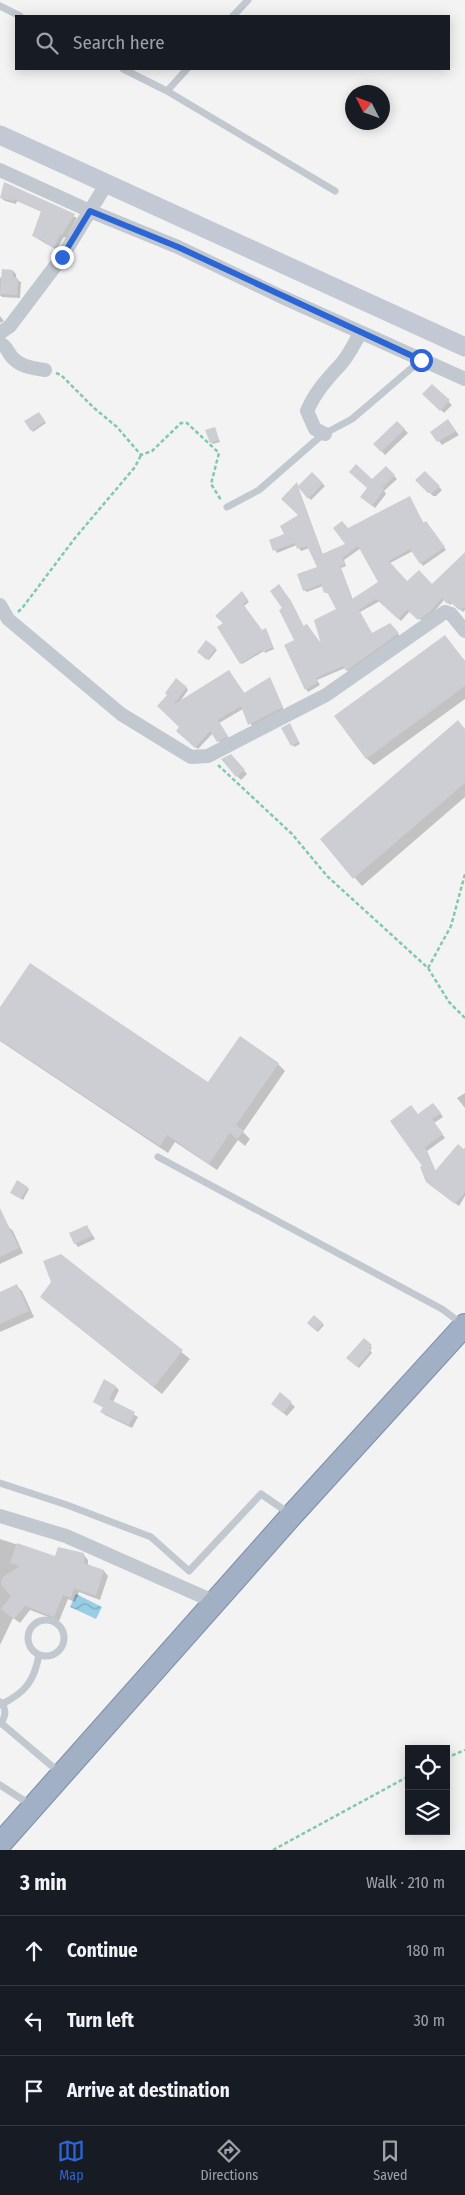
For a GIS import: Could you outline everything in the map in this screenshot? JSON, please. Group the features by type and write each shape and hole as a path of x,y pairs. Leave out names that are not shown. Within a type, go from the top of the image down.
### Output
{"highway":[{"path":"0,1844 292,1515 465,1325"}],"main road":[{"path":"0,135 465,347"}],"street":[{"path":"0,170 90,211 178,247 465,380"},
{"path":"0,333 10,326 62,257 107,183"},
{"path":"325,434 315,429 307,411 313,397 332,372 342,363 358,337"},
{"path":"0,343 4,345 13,358 26,368 45,370"},
{"path":"0,605 8,618 121,714 191,757 208,756 326,695 438,615 445,612 451,614 465,632"},
{"path":"0,1516 66,1536 215,1602"}],"lane":[{"path":"234,15 248,0"},
{"path":"0,6 18,15"},
{"path":"125,70 167,91 335,191"},
{"path":"167,91 186,70"},
{"path":"227,507 258,490 325,434 352,419 421,360"},
{"path":"158,1156 442,1309 465,1325"},
{"path":"0,1483 67,1505 150,1537 189,1571 262,1494 292,1515"},
{"path":"43,1620 56,1623 63,1633 62,1646 52,1655 39,1655 33,1651 28,1640 31,1627 43,1620"},
{"path":"39,1655 30,1683 17,1696 1,1703 5,1717 1,1723 62,1774"},
{"path":"0,1785 34,1806"}],"path":[{"path":"45,370 61,375 94,408 117,427 141,455"},
{"path":"8,618 23,607 75,538 135,467 141,455 152,451 181,423 187,423 219,453 210,484 227,507"},
{"path":"208,756 292,834 327,876 428,968 449,1002 465,1018"},
{"path":"428,968 451,926 465,874"},
{"path":"450,1756 465,1750"},
{"path":"273,1850 405,1778"}],"water":[{"path":"76,1594 102,1607 96,1619 70,1607"}],"building":[{"path":"4,182 75,214 62,235 60,234 54,248 44,243 45,241 32,236 41,211 14,199 13,201 0,198"},
{"path":"2,269 13,270 13,277 18,278 17,295 0,294"},
{"path":"432,384 450,400 440,411 422,394"},
{"path":"39,412 45,421 31,431 24,421"},
{"path":"448,419 456,431 437,442 430,432"},
{"path":"397,421 405,429 381,452 373,444"},
{"path":"215,427 219,440 210,443 205,430"},
{"path":"356,464 372,479 386,466 395,475 382,488 384,490 372,506 360,497 367,488 349,472"},
{"path":"425,471 440,486 432,493 428,493 415,480"},
{"path":"312,472 323,483 308,499 298,487 322,554 345,544 333,528 342,521 348,528 410,496 423,523 426,521 445,547 420,564 410,549 389,561 407,581 419,570 432,584 465,552 465,607 459,610 449,601 447,604 442,598 430,612 418,620 407,610 398,619 376,599 359,610 372,633 390,623 399,633 346,671 343,666 316,678 318,682 305,690 284,645 294,640 279,610 282,608 270,591 279,584 291,601 303,626 307,624 321,644 314,620 336,609 327,592 324,593 321,584 303,591 297,574 317,567 307,546 297,549 295,543 273,551 269,540 284,534 280,526 298,515 281,499 297,482 298,486","holes":["358,546 378,582 352,599 340,566 345,564 342,558"]},
{"path":"242,591 248,600 243,604 262,630 266,628 273,647 263,652 262,650 240,664 217,627 223,623 215,616"},
{"path":"445,635 465,662 465,686 366,759 334,716"},
{"path":"206,640 216,648 207,660 197,652"},
{"path":"229,670 244,693 270,677 283,707 248,725 241,706 218,720 228,736 217,742 210,731 195,748 176,731 179,727 157,706 167,695 165,693 176,678 187,687 173,705"},
{"path":"458,720 465,729 465,783 353,879 320,839"},
{"path":"290,723 299,742 291,746 281,728"},
{"path":"231,754 245,770 236,777 221,759"},
{"path":"30,963 208,1082 240,1036 279,1063 236,1125 244,1131 237,1139 230,1133 209,1164 167,1135 160,1146 0,1040 0,1007"},
{"path":"433,1103 441,1113 432,1119 443,1134 425,1147 435,1171 458,1144 465,1150 465,1192 455,1204 426,1182 420,1167 422,1166 390,1121 411,1105 418,1114"},
{"path":"17,1180 28,1187 21,1199 10,1193"},
{"path":"0,1208 19,1248 0,1257"},
{"path":"87,1225 92,1236 74,1244 69,1233"},
{"path":"61,1254 183,1350 154,1387 40,1297 51,1282 43,1261"},
{"path":"17,1284 29,1311 0,1324 0,1292"},
{"path":"314,1315 323,1323 316,1331 307,1323"},
{"path":"364,1338 372,1345 369,1348 371,1350 357,1367 346,1358"},
{"path":"104,1379 116,1386 109,1399 135,1412 129,1425 100,1412 103,1407 93,1402"},
{"path":"280,1392 292,1402 283,1413 271,1404"},
{"path":"17,1543 55,1556 58,1547 84,1553 84,1563 104,1570 96,1596 74,1588 71,1598 63,1595 54,1617 25,1606 14,1619 1,1609 11,1596 2,1586 1,1582 3,1577 20,1566 10,1563"}],"route":[{"path":"62,257 90,211 178,247 421,360"}]}
